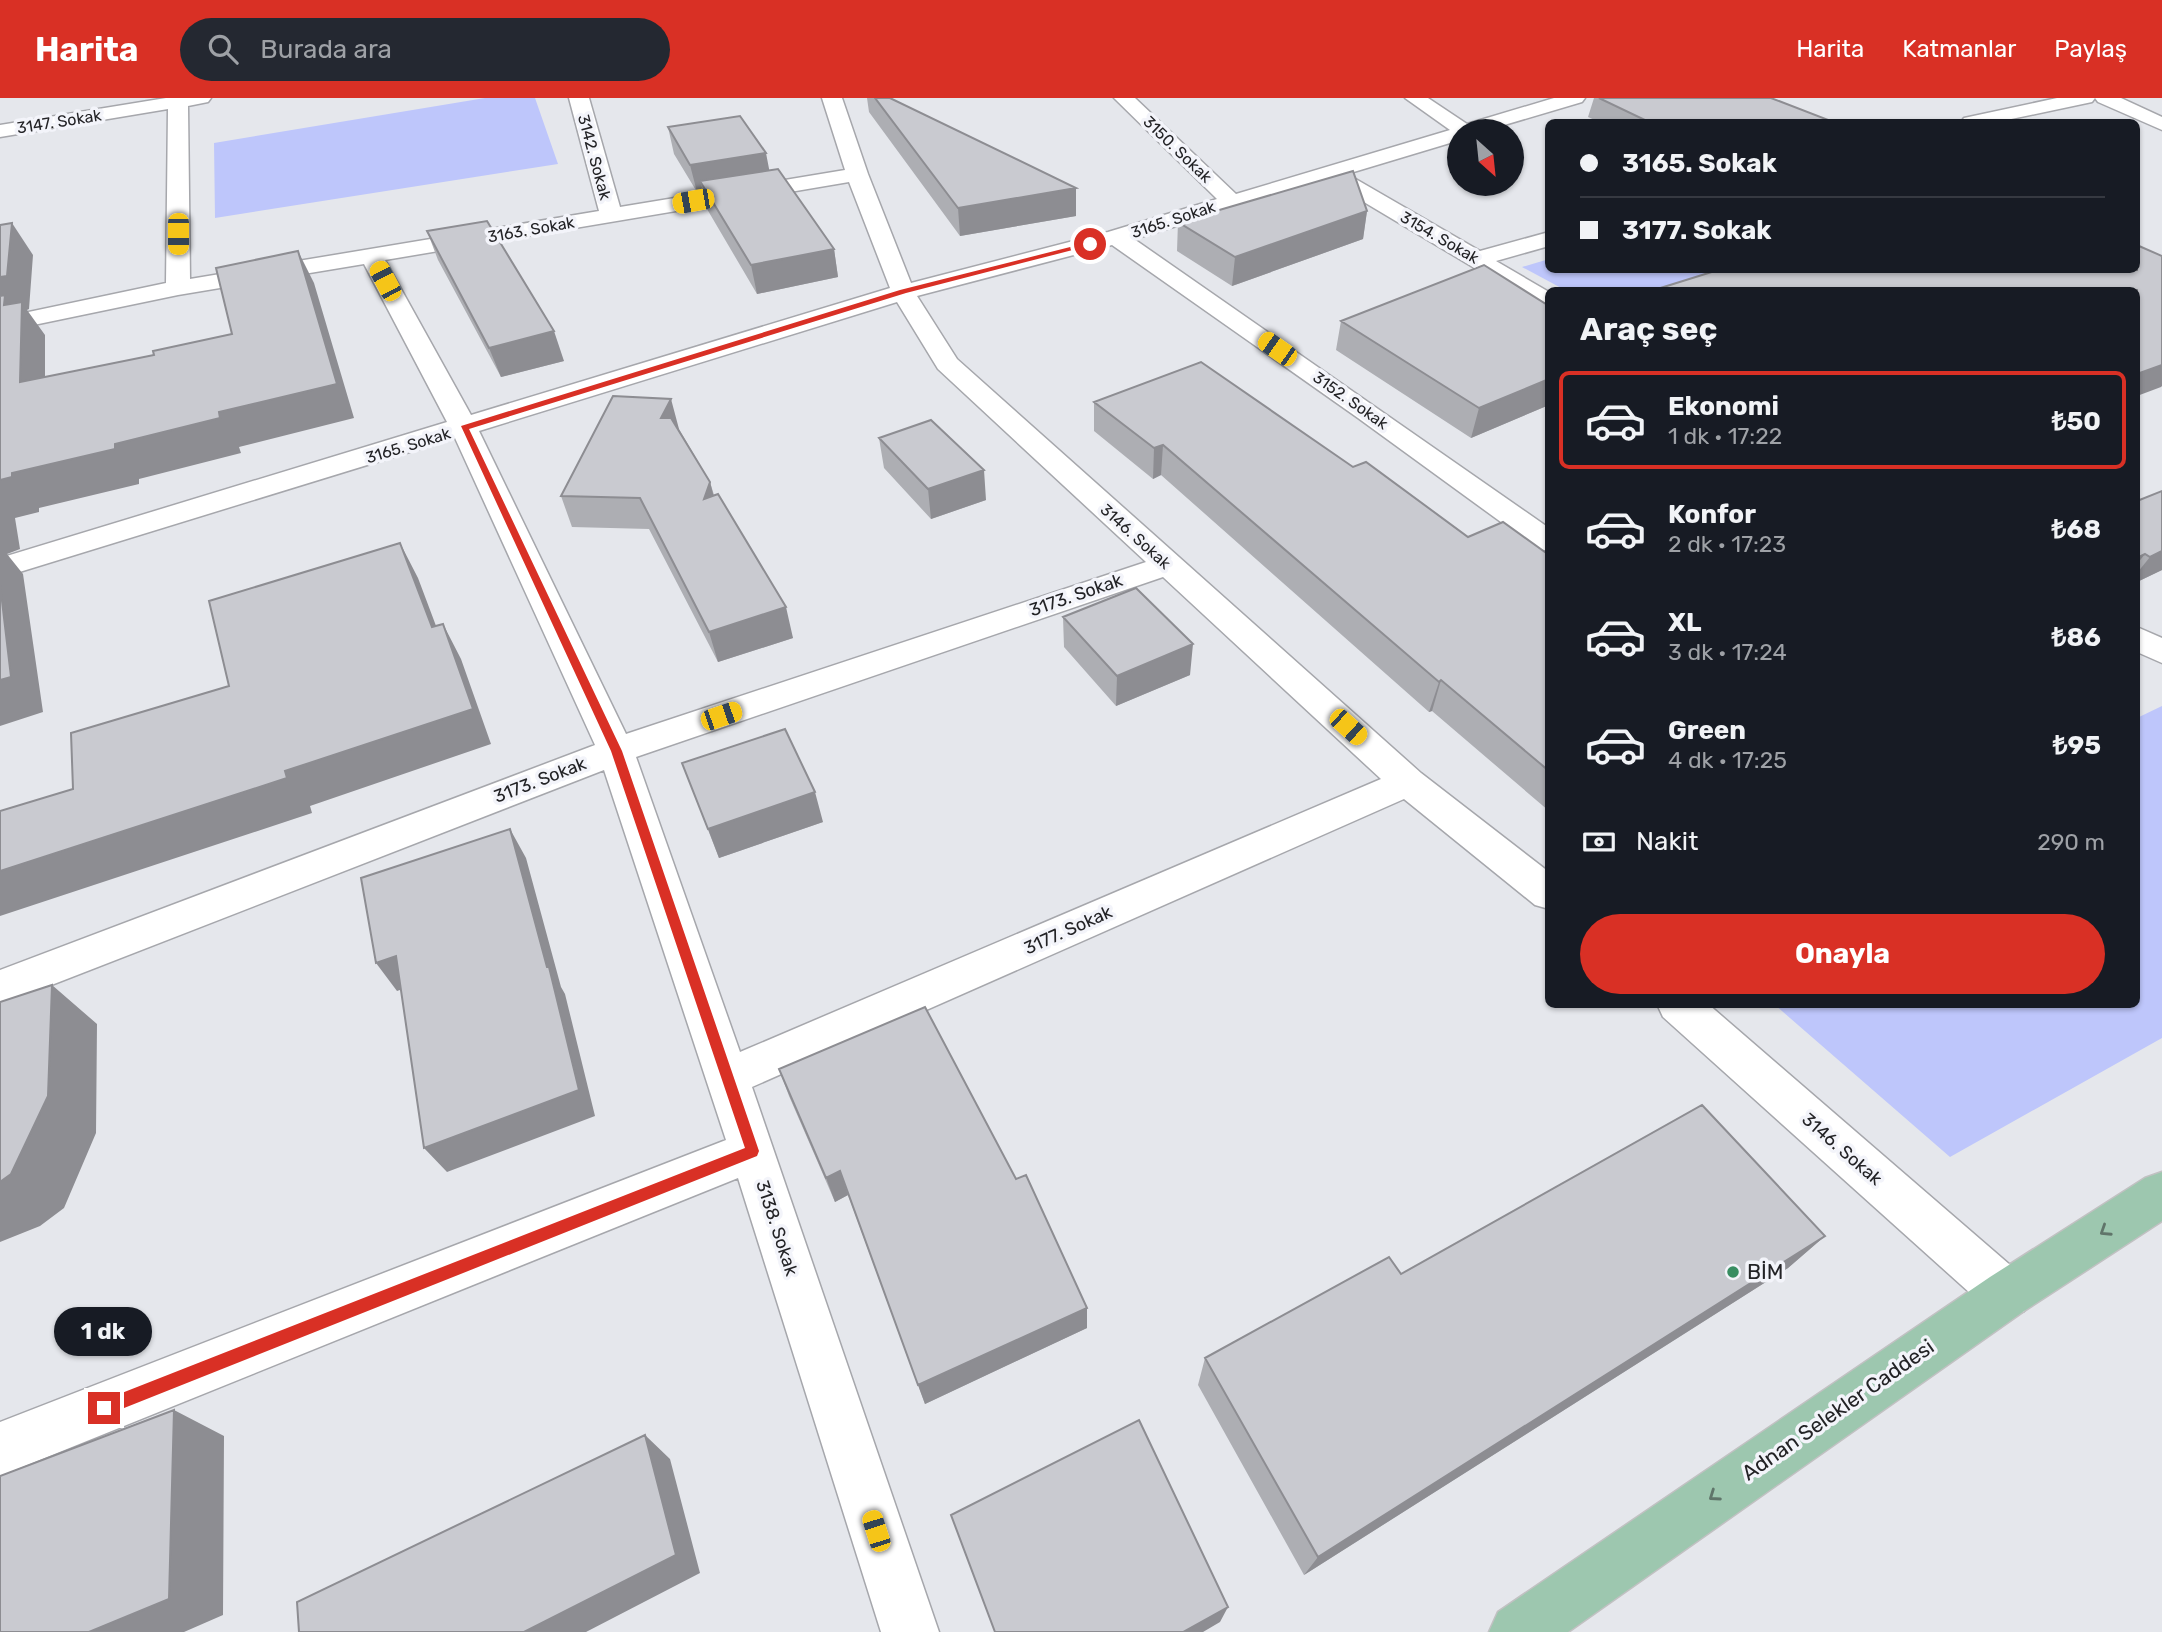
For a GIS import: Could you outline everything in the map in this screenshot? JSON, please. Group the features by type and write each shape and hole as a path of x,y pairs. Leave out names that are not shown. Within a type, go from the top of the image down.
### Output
{"main road":[{"name":"Adnan Selekler Caddesi","path":"1518,1632 2007,1294 2162,1194"}],"street":[{"name":"3147. Sokak","path":"0,131 201,98"},
{"name":"3142. Sokak","path":"579,98 611,215"},
{"name":"3146. Sokak","path":"832,98 857,174 903,292 947,364 1408,782 1545,891"},
{"name":"3150. Sokak","path":"1124,98 1231,201"},
{"path":"1415,98 1447,121"},
{"name":"3165. Sokak","path":"1506,119 1576,98"},
{"path":"1985,119 2085,98"},
{"path":"2105,98 2158,121"},
{"path":"178,102 178,288"},
{"name":"3165. Sokak","path":"0,568 903,292 1116,237 1447,137"},
{"name":"3154. Sokak","path":"1330,173 1545,300"},
{"name":"3163. Sokak","path":"0,326 178,288 857,174"},
{"name":"3152. Sokak","path":"1116,237 1357,404 1545,539"},
{"path":"1478,259 1545,240"},
{"name":"3138. Sokak","path":"372,256 464,428 616,751 752,1151 909,1632"},
{"name":"3173. Sokak","path":"0,988 616,751 1167,565"},
{"name":"3177. Sokak","path":"727,1078 1408,782"},
{"name":"3146. Sokak","path":"1683,1008 2007,1294"},
{"path":"0,1449 752,1151"}],"shaded area":[{"path":"485,98 535,98 558,164 215,218 214,143"},
{"path":"1545,260 1545,273 1710,273 1675,287 1559,287 1522,267"},
{"path":"2162,706 2162,1038 1950,1157 1778,1008 2140,1008 2140,717"}],"building":[{"path":"875,98 890,98 1076,188 958,208"},
{"path":"1599,98 1771,98 1826,119 1643,119"},
{"path":"740,116 766,153 690,165 668,127"},
{"path":"778,169 834,249 751,265 700,181"},
{"path":"1353,171 1367,211 1235,257 1178,222"},
{"path":"487,221 554,331 489,348 427,231"},
{"path":"12,223 7,276 0,277 0,225"},
{"path":"2140,246 2162,256 2162,365 2140,373 2140,287 1664,287 1708,273 2140,273"},
{"path":"298,251 337,384 219,412 220,418 115,444 115,449 12,473 12,477 0,480 0,296 5,295 4,305 22,302 20,382 154,355 153,351 232,334 216,268"},
{"path":"1484,265 1545,303 1545,381 1479,408 1341,321"},
{"path":"1201,362 1353,467 1366,462 1468,537 1503,522 1545,552 1545,768 1441,680 1439,682 1163,445 1154,448 1094,402"},
{"path":"613,396 671,399 661,418 671,418 710,482 704,499 718,494 786,607 709,632 640,498 561,496"},
{"path":"931,420 984,470 928,489 879,438"},
{"path":"2162,491 2162,551 2150,557 2145,554 2140,556 2140,500"},
{"path":"400,543 432,627 443,624 473,709 285,771 287,778 0,871 0,811 73,789 71,733 229,686 209,601"},
{"path":"0,584 11,677 0,680"},
{"path":"1136,588 1193,644 1117,676 1063,617"},
{"path":"785,729 815,792 708,829 682,763"},
{"path":"510,829 549,967 579,1090 424,1148 396,956 376,963 361,878"},
{"path":"52,985 48,1096 11,1174 0,1182 0,1002"},
{"path":"925,1007 1016,1179 1026,1175 1087,1308 918,1385 840,1171 826,1178 779,1069"},
{"path":"1702,1105 1825,1236 1318,1557 1205,1358 1389,1257 1401,1274"},
{"path":"174,1410 169,1599 89,1632 0,1632 0,1476"},
{"path":"1139,1420 1228,1607 1183,1632 995,1632 951,1515"},
{"path":"645,1435 676,1555 524,1632 299,1632 297,1602"}],"place":[{"name":"BİM","path":"1733,1272"}],"route":[{"path":"104,1408 752,1151 616,751 464,428 903,292 1090,244"}]}
